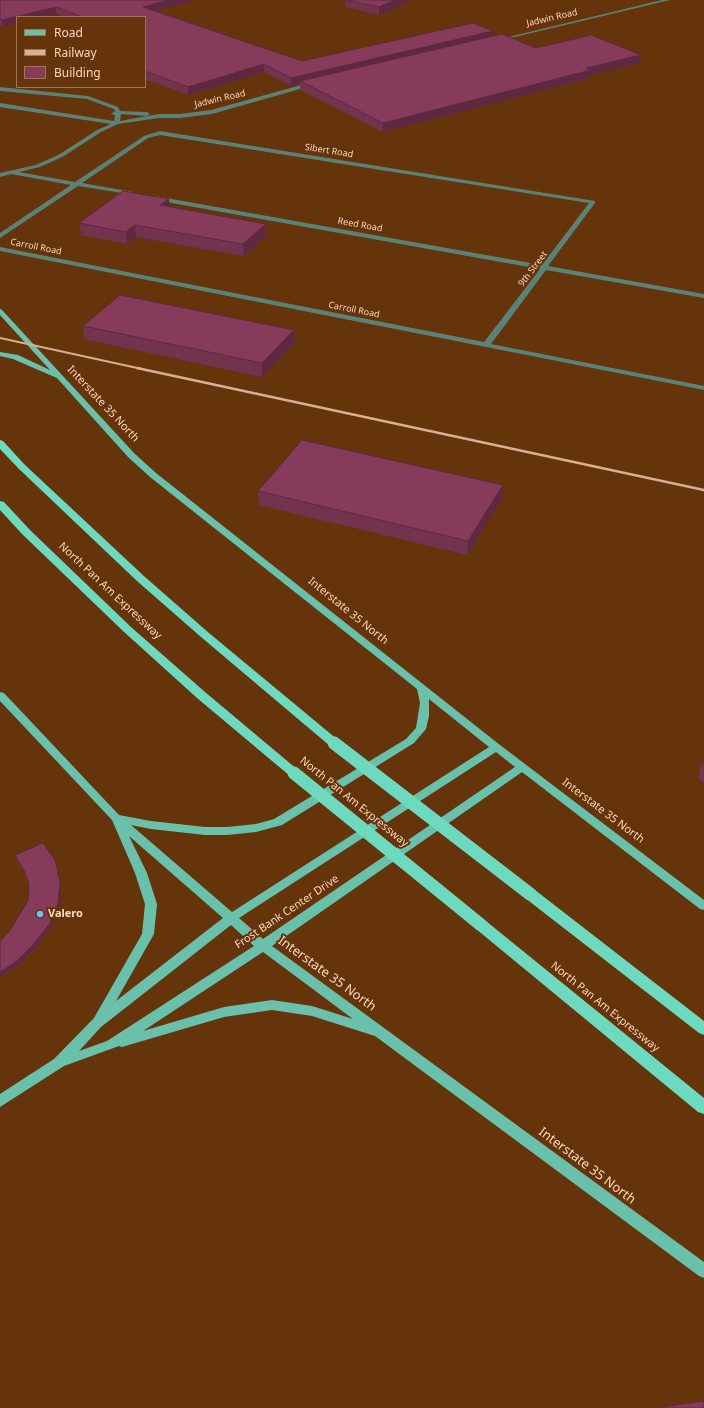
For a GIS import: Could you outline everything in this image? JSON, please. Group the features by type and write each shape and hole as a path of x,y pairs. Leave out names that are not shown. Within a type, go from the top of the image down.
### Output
{"highway":[{"path":"0,443 21,466 141,579 334,743 704,1028"},
{"name":"North Pan Am Expressway","path":"0,504 26,532 127,629 201,695 294,773 704,1107"}],"main road":[{"name":"Interstate 35 North","path":"0,311 59,378 131,455 153,475 496,747 704,906"},
{"path":"0,354 20,359 59,378"},
{"path":"115,817 151,825 205,831 227,831 256,828 278,822 410,741 421,729 424,716 425,703 421,687"},
{"name":"Interstate 35 North","path":"0,695 115,817 263,946 704,1271"},
{"name":"Frost Bank Center Drive","path":"0,1101 59,1063 97,1023 232,918 496,747"},
{"name":"Frost Bank Center Drive","path":"59,1063 111,1045 263,946 522,767"},
{"path":"97,1023 148,934 151,904 141,873 115,817"},
{"path":"111,1045 224,1012 272,1005 312,1011 382,1034"}],"street":[{"name":"Jadwin Road","path":"490,42 668,0"},
{"name":"Jadwin Road","path":"0,175 38,166 62,154 99,131 117,123 159,116 180,116 212,112 283,91 321,82"},
{"path":"0,89 88,98 116,108 118,112 117,123 0,105"},
{"path":"0,99 36,104 57,114"},
{"name":"Jadwin Road","path":"102,121 118,112 140,112 159,116"},
{"path":"99,131 102,121"},
{"name":"Sibert Road","path":"76,184 146,137 160,133 593,202"},
{"path":"13,173 139,195"},
{"name":"Carroll Road","path":"0,236 76,184"},
{"name":"Reed Road","path":"147,196 704,296"},
{"name":"9th Street","path":"486,345 593,202"},
{"name":"Carroll Road","path":"0,249 704,388"}],"building":[{"path":"0,0 169,0 143,7 302,61 473,23 493,31 291,78 264,64 188,87 146,71 146,16 79,16 56,7 2,20 0,19"},
{"path":"345,0 395,0 379,7"},
{"path":"502,34 536,48 591,35 641,55 586,68 591,70 383,123 300,81"},
{"path":"123,191 169,199 160,205 266,224 243,244 135,225 126,232 79,223"},
{"path":"120,295 294,330 262,363 83,326"},
{"path":"302,440 503,485 468,541 258,491"},
{"name":"Valero","path":"43,843 55,860 60,882 58,903 50,923 33,945 17,961 0,972 0,941 9,932 28,901 29,884 24,870 15,855"},
{"path":"704,1401 704,1408 655,1408"}],"railway":[{"path":"0,338 142,369"},
{"path":"137,368 704,490"}],"place":[{"name":"Valero","path":"40,914"}]}
